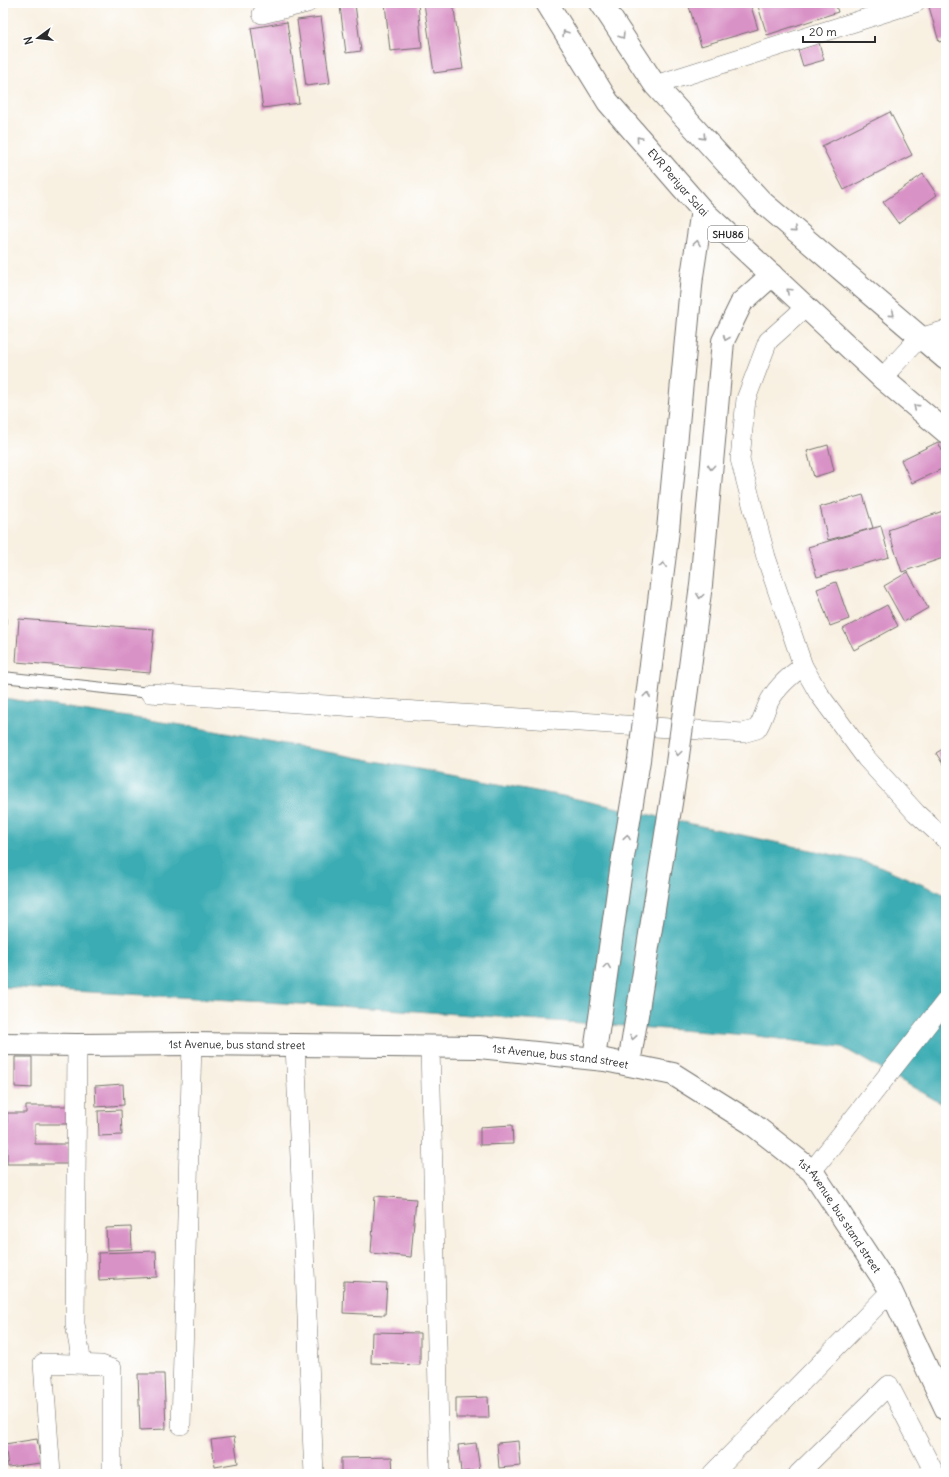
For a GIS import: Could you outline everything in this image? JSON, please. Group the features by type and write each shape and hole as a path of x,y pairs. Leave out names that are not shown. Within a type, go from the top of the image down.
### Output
{"street":[{"path":"262,14 307,3"},
{"name":"EVR Periyar Salai","path":"547,3 608,102 702,210 882,378 946,432"},
{"path":"601,3 655,85 761,201 919,338 946,359"},
{"path":"655,85 915,3"},
{"path":"594,1058 641,745 668,530 692,276 702,210"},
{"path":"629,1064 675,778 701,585 723,341 742,302 772,275"},
{"path":"806,307 768,341 746,399 740,459 766,557 803,666 819,694 866,758 916,813 946,840"},
{"path":"882,378 919,338 946,330"},
{"path":"150,693 743,733 757,729 763,719 770,700 786,679 803,666"},
{"path":"812,1171 946,1001"},
{"name":"1st Avenue, bus stand street","path":"3,1044 479,1047 594,1058 673,1074 751,1123 812,1171 890,1291 946,1409"},
{"path":"181,1425 192,1044"},
{"path":"77,1045 75,1324 82,1364"},
{"path":"295,1045 314,1474"},
{"path":"430,1046 440,1474"},
{"path":"712,1474 890,1291"},
{"path":"51,1474 43,1363 100,1365 112,1369 112,1474"},
{"path":"798,1474 889,1384 935,1474"}],"lane":[{"path":"3,678 150,693"}],"water":[{"path":"3,698 188,726 568,797 875,864 946,895 946,1106 842,1047 748,1035 387,1009 3,987"}],"building":[{"path":"385,3 418,3 422,48 390,51"},
{"path":"424,3 453,3 463,69 434,73"},
{"path":"688,3 750,3 758,29 701,46"},
{"path":"757,3 835,3 838,12 767,35"},
{"path":"928,3 946,3 946,40 939,42"},
{"path":"355,4 361,51 346,53 340,6"},
{"path":"321,17 330,83 306,86 297,20"},
{"path":"287,22 299,103 263,108 251,28"},
{"path":"819,43 824,60 803,66 798,50"},
{"path":"890,112 912,155 844,190 822,146"},
{"path":"923,174 937,195 898,223 883,202"},
{"path":"938,442 946,459 946,467 912,483 901,460"},
{"path":"828,445 834,471 814,477 807,451"},
{"path":"863,495 873,528 828,540 820,507"},
{"path":"946,510 946,557 902,572 888,530"},
{"path":"881,526 889,557 817,577 808,547"},
{"path":"908,572 928,608 904,622 884,586"},
{"path":"836,582 849,619 830,626 817,589"},
{"path":"887,605 898,626 854,650 843,629"},
{"path":"3,612 6,612 6,643 3,643"},
{"path":"19,619 154,629 150,673 16,662"},
{"path":"946,747 946,769 936,753"},
{"path":"15,1057 32,1057 32,1088 15,1087"},
{"path":"123,1084 124,1105 96,1107 95,1086"},
{"path":"26,1106 71,1106 71,1124 35,1124 35,1144 69,1144 69,1164 7,1164 7,1113 26,1113"},
{"path":"121,1110 122,1135 99,1136 98,1111"},
{"path":"512,1125 513,1144 480,1145 480,1127"},
{"path":"375,1196 416,1199 411,1257 371,1253"},
{"path":"131,1227 132,1249 107,1250 106,1228"},
{"path":"156,1251 157,1277 99,1280 98,1253"},
{"path":"344,1281 387,1283 385,1315 343,1313"},
{"path":"372,1332 420,1333 420,1365 371,1363"},
{"path":"138,1374 164,1374 166,1429 140,1430"},
{"path":"488,1397 489,1418 456,1418 456,1398"},
{"path":"234,1437 238,1463 215,1467 211,1440"},
{"path":"37,1439 41,1463 8,1467 5,1444"},
{"path":"519,1441 521,1466 499,1468 497,1443"},
{"path":"476,1443 480,1470 461,1472 458,1445"},
{"path":"392,1457 393,1474 341,1474 341,1458"}]}
